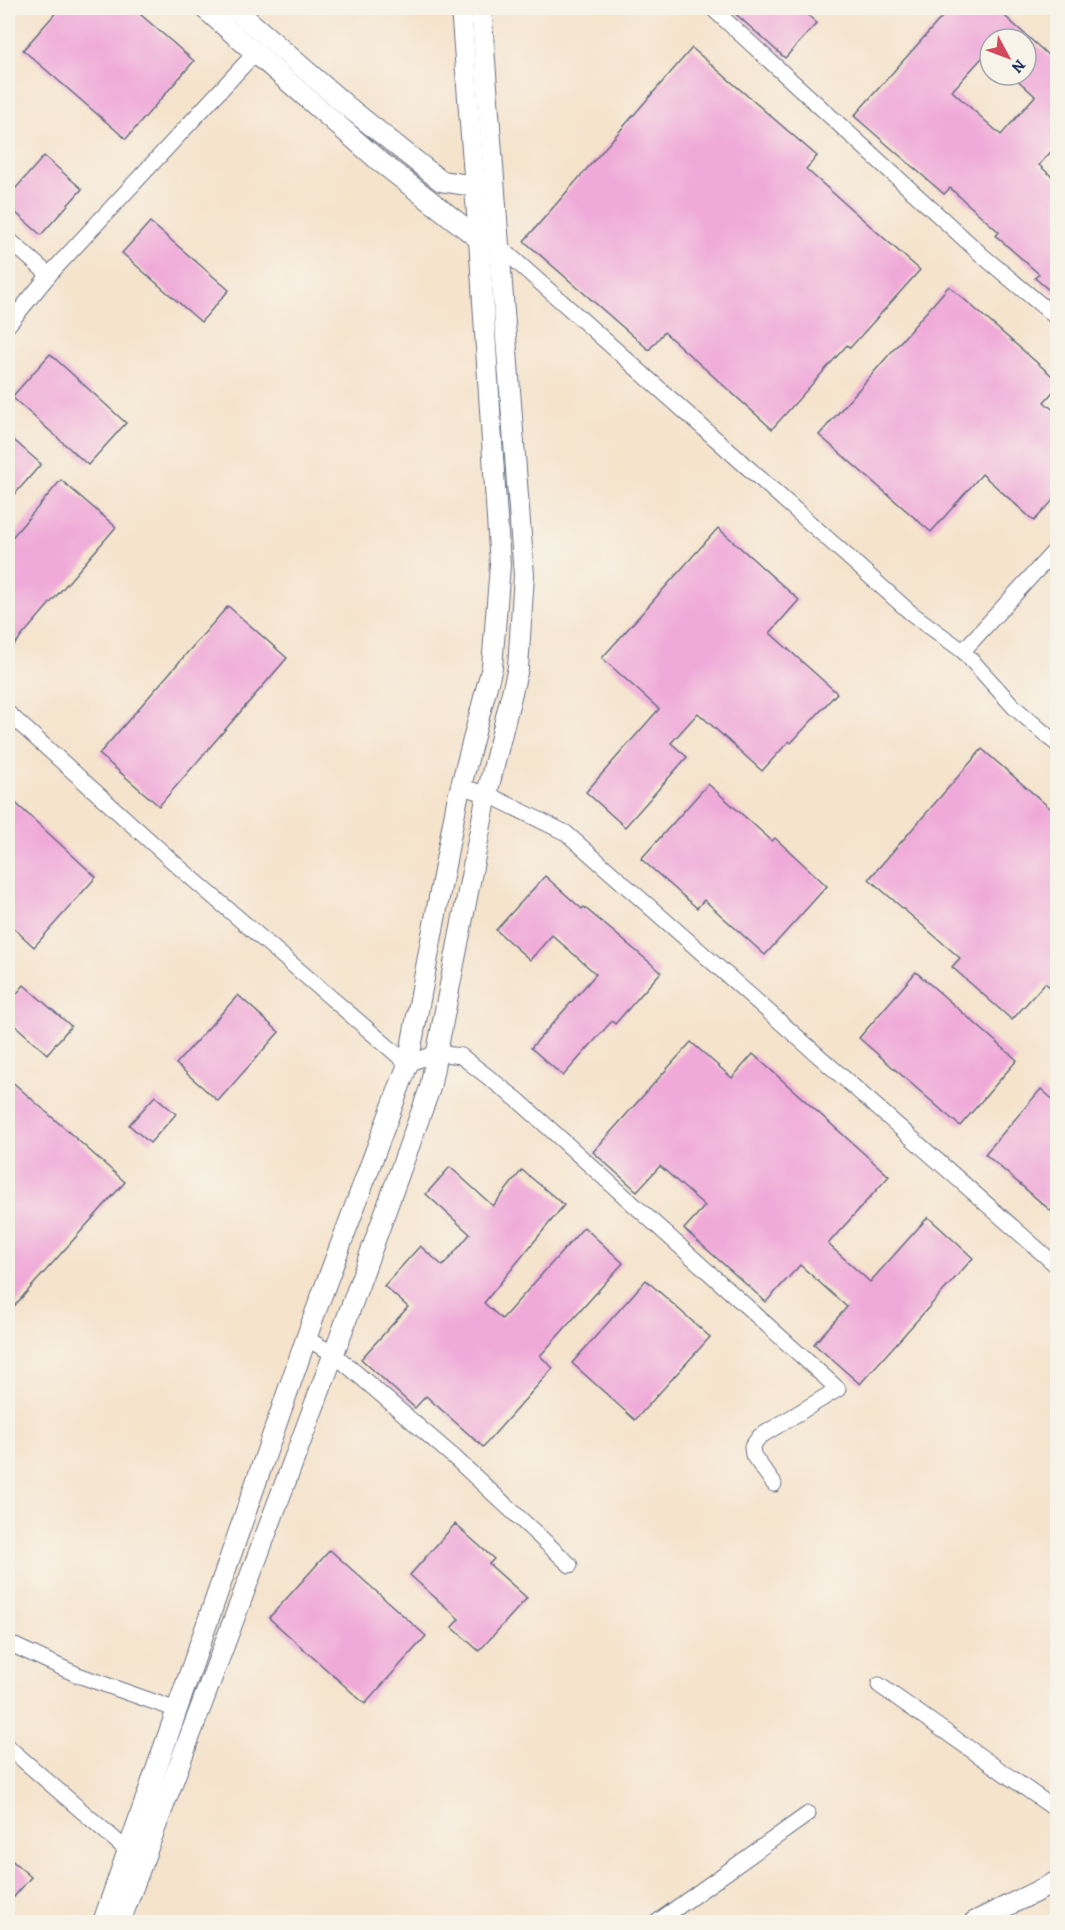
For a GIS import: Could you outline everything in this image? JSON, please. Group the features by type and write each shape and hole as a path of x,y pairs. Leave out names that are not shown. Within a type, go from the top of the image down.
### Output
{"street":[{"path":"204,8 378,160 479,239 498,245 911,614 963,651 1014,707 1058,746"},
{"path":"234,8 348,107 441,181 474,186 494,184"},
{"path":"120,1923 135,1857 177,1710 307,1339 408,1064 460,787 492,667 500,565 479,239 460,8"},
{"path":"103,1923 135,1857 334,1354 430,1088 487,794 518,668 524,575 481,8"},
{"path":"712,8 984,257 1058,319"},
{"path":"8,325 49,275 255,53"},
{"path":"8,239 49,275"},
{"path":"963,651 1058,547"},
{"path":"8,713 189,876 408,1064"},
{"path":"460,787 487,794 566,833 1058,1267"},
{"path":"408,1064 436,1053 461,1056 519,1101 838,1389 759,1437 752,1447 753,1455 774,1484"},
{"path":"307,1339 334,1354 455,1458 570,1565"},
{"path":"15,1646 78,1675 177,1710"},
{"path":"879,1685 1058,1811"},
{"path":"8,1747 135,1857"},
{"path":"657,1923 808,1814"},
{"path":"985,1920 1058,1881"}],"building":[{"path":"60,8 133,8 194,61 126,139 23,50"},
{"path":"729,8 799,8 817,23 785,58"},
{"path":"950,8 996,8 1017,27 978,27 978,62 952,91 1001,135 1035,96 1025,87 1038,87 1038,46 1058,64 1058,144 1039,165 1058,182 1058,298 1035,278 1039,274 996,236 999,232 950,188 944,194 854,116"},
{"path":"692,48 817,156 806,169 920,270 850,348 847,345 772,429 664,332 649,350 524,241"},
{"path":"44,156 82,189 41,235 8,206 8,197"},
{"path":"150,222 229,290 201,322 122,253"},
{"path":"949,286 1058,381 1058,386 1044,402 1058,414 1058,495 1034,521 982,474 931,532 819,435"},
{"path":"50,354 126,423 88,465 12,397"},
{"path":"8,435 41,464 8,502"},
{"path":"61,480 116,527 8,652 8,542"},
{"path":"718,528 799,600 770,633 837,693 762,771 698,713 671,743 687,757 625,827 586,792 659,709 602,658"},
{"path":"228,606 287,658 159,806 99,754"},
{"path":"982,749 1058,815 1058,994 1045,983 1012,1020 952,967 960,958 869,879"},
{"path":"708,784 772,841 775,838 827,886 765,955 704,900 697,908 641,859"},
{"path":"8,796 96,877 34,947 8,923"},
{"path":"545,876 582,909 584,907 661,972 615,1024 612,1021 563,1076 531,1048 596,974 552,935 530,960 496,930"},
{"path":"916,972 1017,1060 960,1126 859,1038"},
{"path":"24,985 71,1026 47,1054 8,1019 8,1004"},
{"path":"238,995 279,1032 218,1101 176,1064"},
{"path":"691,1042 732,1078 753,1054 889,1176 828,1244 870,1282 928,1217 973,1258 860,1384 814,1344 847,1307 800,1265 766,1302 684,1229 705,1206 660,1166 637,1191 593,1152"},
{"path":"8,1078 125,1182 8,1313"},
{"path":"1041,1089 1058,1104 1058,1217 985,1154"},
{"path":"155,1096 176,1114 150,1143 129,1125"},
{"path":"450,1167 493,1206 522,1170 564,1205 484,1303 502,1319 584,1227 623,1263 540,1356 553,1368 483,1447 426,1396 415,1408 361,1359 408,1307 384,1286 420,1246 443,1266 470,1234 426,1194"},
{"path":"646,1280 710,1337 635,1420 572,1363"},
{"path":"455,1524 494,1559 489,1564 527,1598 479,1651 452,1627 459,1619 410,1575"},
{"path":"330,1550 426,1636 365,1704 269,1618"},
{"path":"8,1857 31,1877 8,1904"}]}
